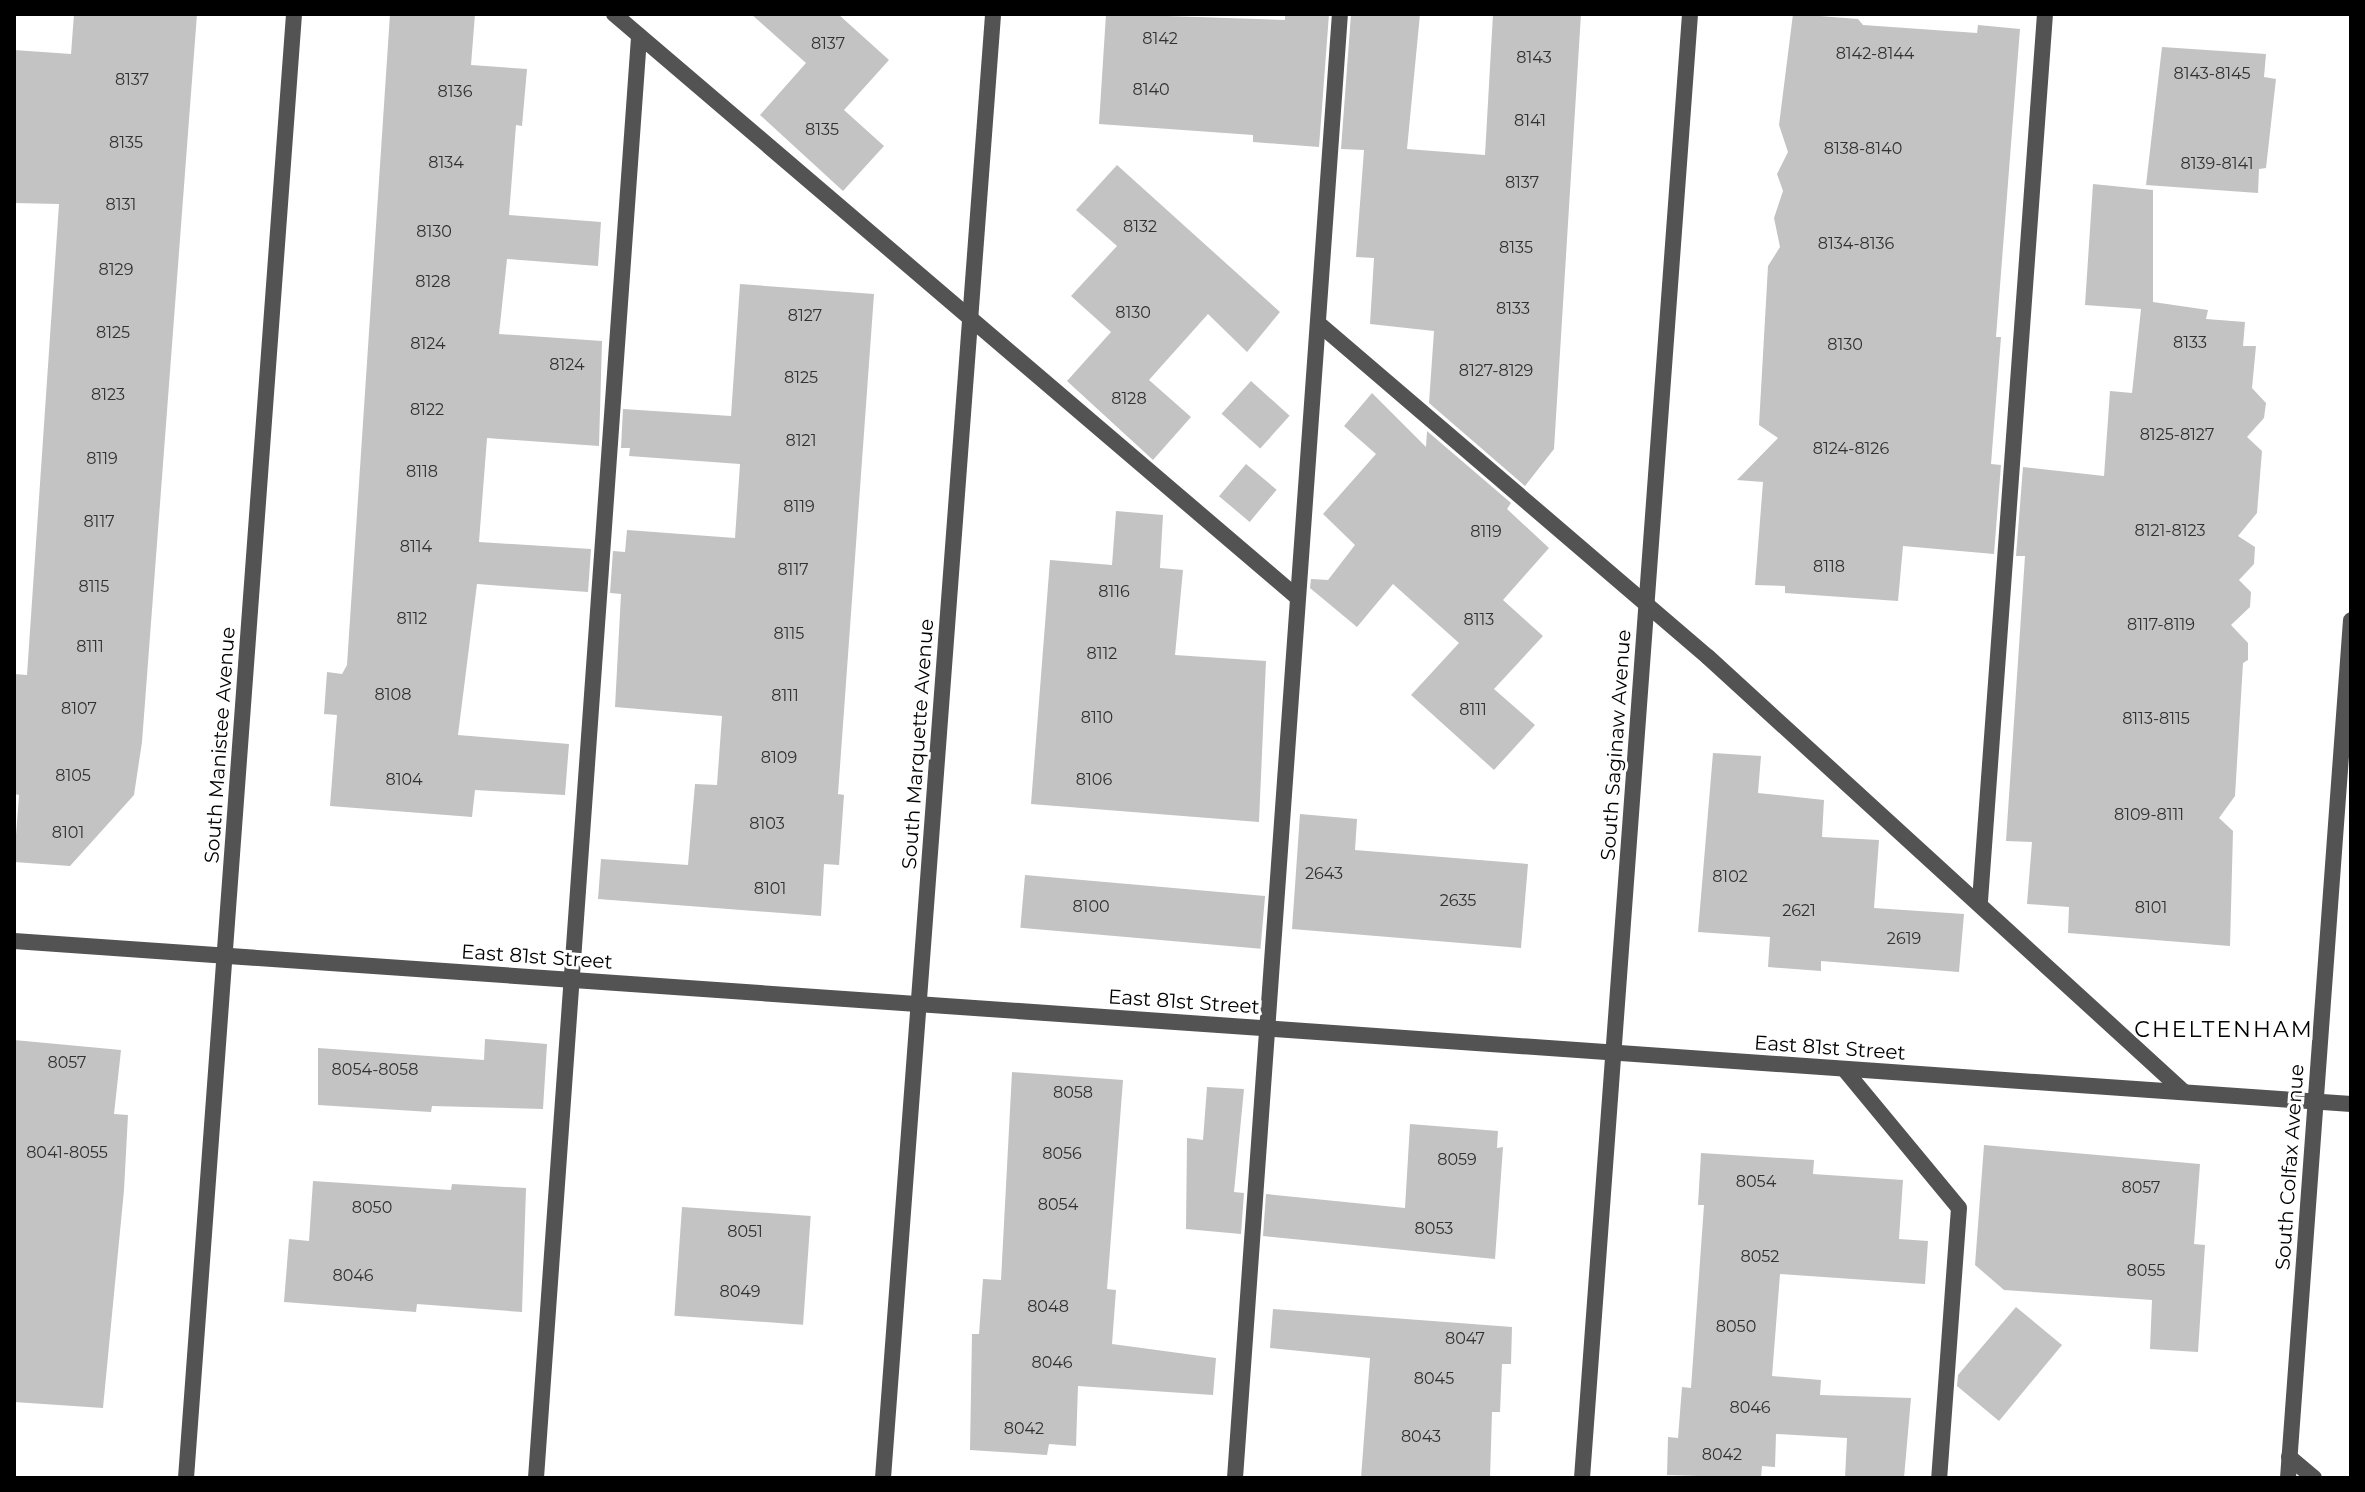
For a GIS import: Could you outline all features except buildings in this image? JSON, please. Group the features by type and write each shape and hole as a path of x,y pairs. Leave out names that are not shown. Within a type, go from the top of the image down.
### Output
{"street":[{"name":"South Manistee Avenue","path":"186,1478 294,14"},
{"path":"614,14 1298,598"},
{"name":"South Marquette Avenue","path":"883,1478 993,14"},
{"path":"1235,1478 1340,14"},
{"name":"South Saginaw Avenue","path":"1582,1478 1690,14"},
{"path":"1980,901 2045,14"},
{"path":"536,1478 575,980 639,36"},
{"path":"1318,323 1647,603 1980,901 2184,1092"},
{"name":"South Colfax Avenue","path":"2288,1478 2351,620"},
{"name":"East 81st Street","path":"14,941 2351,1104"},
{"path":"1844,1069 1959,1208 1939,1478"},
{"path":"2289,1457 2314,1478"}],"district":[{"name":"CHELTENHAM","path":"2224,1030"}]}
